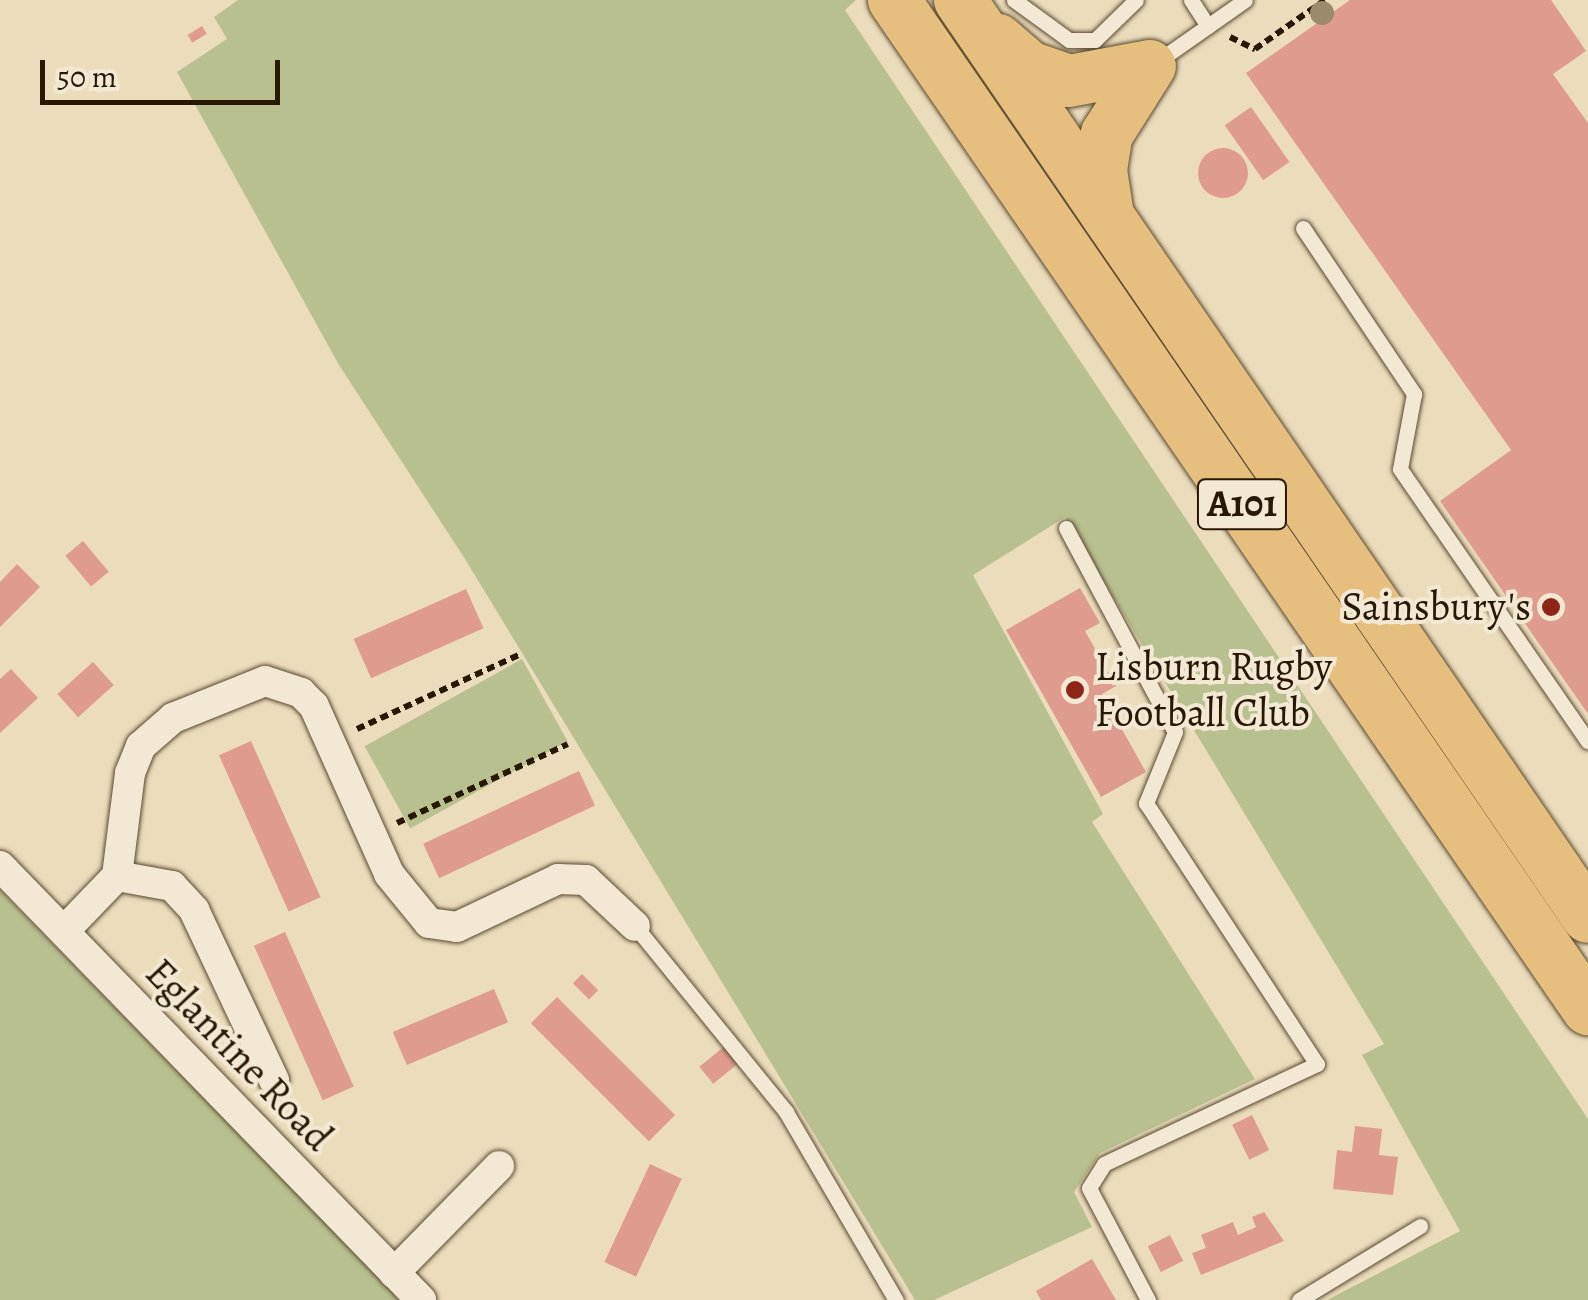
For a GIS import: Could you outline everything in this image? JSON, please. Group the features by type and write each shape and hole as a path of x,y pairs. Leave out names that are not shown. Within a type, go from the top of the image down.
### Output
{"highway":[{"name":"A101","path":"894,0 1588,1009"},
{"name":"A101","path":"983,7 1108,217 1588,917"},
{"path":"983,7 1029,66 1069,81 1150,66"},
{"path":"1108,217 1101,170 1107,134 1150,66"}],"street":[{"path":"64,931 117,876 130,773 141,746 173,718 264,680 301,693 330,741 389,874 428,923 456,927 558,879 586,880 635,926"},
{"name":"Eglantine Road","path":"0,866 421,1300"},
{"path":"117,876 172,886 194,910 274,1080"},
{"path":"394,1273 498,1166"}],"lane":[{"path":"983,7 1068,40 1095,40 1136,0"},
{"path":"1191,0 1208,26"},
{"path":"1150,66 1245,0"},
{"path":"1303,228 1414,394 1400,469 1588,742"},
{"path":"1066,528 1175,732 1146,803 1316,1064 1104,1164 1089,1188 1148,1300"},
{"path":"635,926 786,1112 896,1300"},
{"path":"1299,1300 1420,1226"}],"path":[{"path":"1208,26 1255,50 1324,0"},
{"path":"330,741 520,655"},
{"path":"372,834 568,744"}],"green space":[{"path":"238,0 856,0 845,10 1588,1119 1588,1300 1327,1300 1460,1231 1362,1055 1384,1044 1065,517 973,575 1103,814 1092,822 1255,1079 1100,1153 1074,1192 1092,1227 934,1300 915,1300 465,559 339,365 177,72 227,39 214,17"},
{"path":"522,659 568,741 410,828 365,746"},
{"path":"0,890 49,940 400,1300 0,1300"}],"building":[{"path":"1350,0 1551,0 1586,51 1553,74 1588,123 1588,714 1440,501 1511,450 1246,73"},
{"path":"202,26 207,34 192,43 188,35"},
{"path":"1251,107 1289,162 1263,180 1225,125"},
{"path":"1223,148 1241,155 1248,173 1241,191 1223,198 1205,191 1198,173 1205,155"},
{"path":"83,541 109,572 91,586 65,556"},
{"path":"17,564 40,587 0,627 0,582"},
{"name":"Lisburn Rugby Football Club","path":"1080,588 1100,623 1085,631 1116,686 1102,694 1146,772 1101,797 1006,630"},
{"path":"466,589 483,628 371,678 354,639"},
{"path":"93,662 114,685 78,717 57,694"},
{"path":"11,669 38,698 0,733 0,679"},
{"path":"251,741 321,897 289,911 219,755"},
{"path":"579,771 595,805 439,878 423,844"},
{"path":"285,932 354,1086 323,1100 254,946"},
{"path":"582,974 598,990 589,999 573,983"},
{"path":"494,989 508,1022 407,1065 393,1032"},
{"path":"557,997 675,1115 649,1141 531,1023"},
{"path":"725,1046 739,1063 713,1084 699,1067"},
{"path":"1252,1115 1269,1150 1249,1160 1232,1125"},
{"path":"1355,1126 1382,1129 1379,1155 1398,1157 1393,1195 1333,1189 1337,1150 1352,1152"},
{"path":"650,1164 682,1179 636,1277 604,1262"},
{"path":"1264,1212 1284,1241 1201,1275 1192,1253 1206,1248 1201,1235 1233,1222 1238,1235 1256,1227 1252,1217"},
{"path":"1170,1235 1183,1261 1161,1272 1148,1246"},
{"path":"1092,1259 1116,1300 1041,1300 1036,1291"}],"place":[{"name":"Sainsbury's","path":"1551,607"},
{"name":"Lisburn Rugby Football Club","path":"1075,690"}]}
